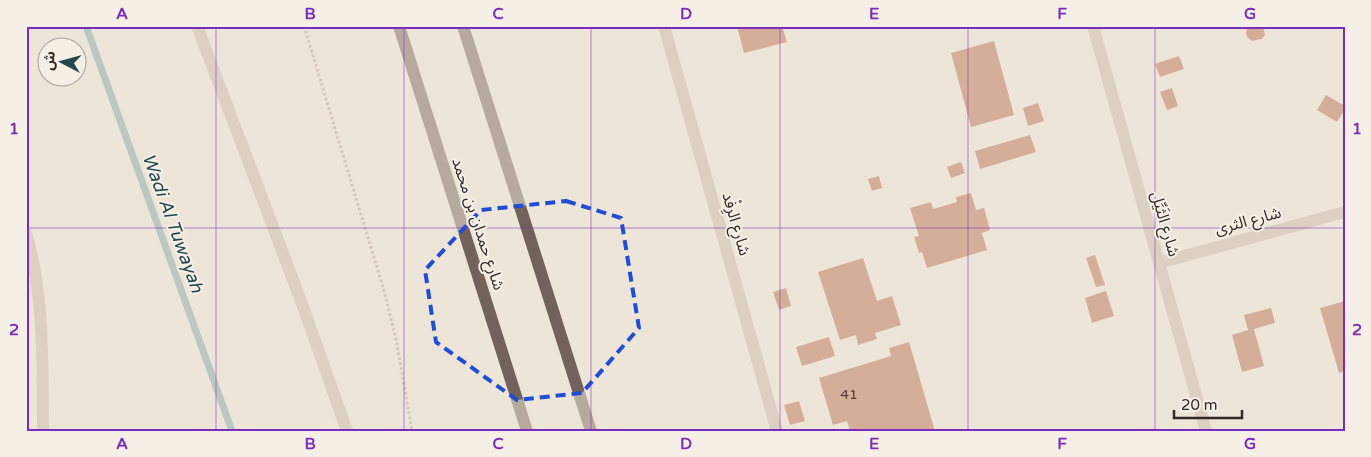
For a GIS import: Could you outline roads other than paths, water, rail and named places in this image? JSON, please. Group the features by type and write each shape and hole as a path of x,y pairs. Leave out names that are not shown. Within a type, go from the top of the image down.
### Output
{"main road":[{"name":"شارع حمدان بن محمد","path":"399,26 527,431"},
{"path":"463,26 591,431"}],"street":[{"path":"197,26 301,301 347,431"},
{"name":"شارع الرِفْد","path":"664,26 777,431"},
{"name":"شارع الثَيِّل","path":"1093,26 1206,431"},
{"name":"شارع الثرى","path":"1159,262 1345,212"},
{"path":"26,233 39,301 43,431"}],"waterway":[{"name":"Wadi Al Tuwayah","path":"86,26 232,431"}]}
